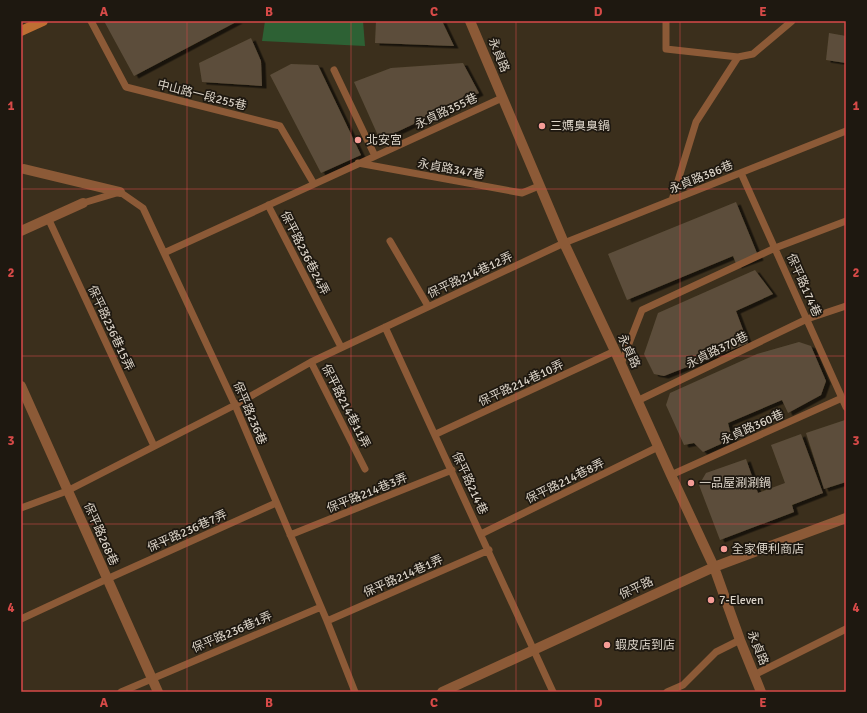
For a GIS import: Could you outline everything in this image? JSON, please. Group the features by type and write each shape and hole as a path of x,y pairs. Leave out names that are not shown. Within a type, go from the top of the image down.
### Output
{"street":[{"path":"21,31 43,21"},
{"name":"永貞路","path":"470,21 564,243 714,567 740,640 761,692"},
{"path":"24,169 120,192"},
{"path":"21,231 83,203"},
{"name":"保平路268巷","path":"21,386 67,491 153,677 158,692"},
{"name":"保平路","path":"442,692 714,567 846,518"}],"lane":[{"name":"中山路一段255巷","path":"91,21 126,87 280,126 314,184"},
{"path":"667,21 666,49 738,57 753,54 792,21"},
{"path":"672,200 696,122 738,57"},
{"path":"334,70 375,156"},
{"name":"永貞路355巷","path":"268,205 502,98"},
{"name":"永貞路386巷","path":"564,243 846,131"},
{"name":"永貞路347巷","path":"358,164 522,193 539,186"},
{"name":"保平路174巷","path":"741,173 846,407"},
{"path":"83,203 120,192"},
{"name":"保平路236巷","path":"120,192 143,208 235,405 327,621 355,692"},
{"name":"保平路236巷24弄","path":"164,253 268,205 341,347"},
{"name":"保平路236巷15弄","path":"48,218 154,446"},
{"path":"621,364 642,310 775,248 846,221"},
{"path":"390,241 428,306"},
{"name":"保平路214巷12弄","path":"385,326 564,243"},
{"name":"永貞路370巷","path":"638,401 807,319 846,306"},
{"name":"保平路214巷11弄","path":"365,469 311,362 385,326"},
{"name":"保平路214巷","path":"385,326 489,550 532,650 553,692"},
{"name":"保平路214巷10弄","path":"436,434 615,351"},
{"path":"21,508 67,491 235,405 311,362"},
{"name":"永貞路360巷","path":"671,475 842,398"},
{"name":"保平路214巷8弄","path":"481,534 658,448"},
{"name":"保平路214巷3弄","path":"290,535 452,470"},
{"name":"保平路236巷7弄","path":"21,619 107,578 276,503"},
{"name":"保平路214巷1弄","path":"327,621 489,550"},
{"name":"保平路236巷1弄","path":"121,692 153,677 321,607"},
{"path":"754,675 846,629"},
{"path":"667,692 682,688 716,652 740,640"}],"green space":[{"path":"265,21 363,21 365,46 262,41"}],"building":[{"path":"104,21 238,21 134,76"},
{"path":"376,21 442,21 454,46 375,43"},
{"path":"829,33 846,36 846,63 826,60"},
{"path":"251,38 261,61 262,86 202,82 199,63"},
{"path":"463,63 479,93 380,140 354,82 391,68"},
{"path":"291,64 318,65 361,155 321,173 270,75"},
{"path":"736,202 759,258 737,266 733,256 627,300 608,254"},
{"path":"755,270 773,294 736,311 748,343 664,376 654,374 644,354 658,313"},
{"path":"799,342 811,346 826,381 821,395 788,413 782,400 728,423 732,439 703,452 694,443 684,445 666,405 670,393 757,354"},
{"path":"845,420 846,482 824,489 806,433"},
{"path":"801,434 823,493 792,505 794,512 720,540 699,485 706,473 746,459 758,493 785,483 771,445"}],"place":[{"name":"三媽臭臭鍋","path":"542,126"},
{"name":"北安宮","path":"358,140"},
{"name":"一品屋涮涮鍋","path":"691,483"},
{"name":"全家便利商店","path":"724,549"},
{"name":"7-Eleven","path":"711,600"},
{"name":"蝦皮店到店","path":"607,645"}]}
